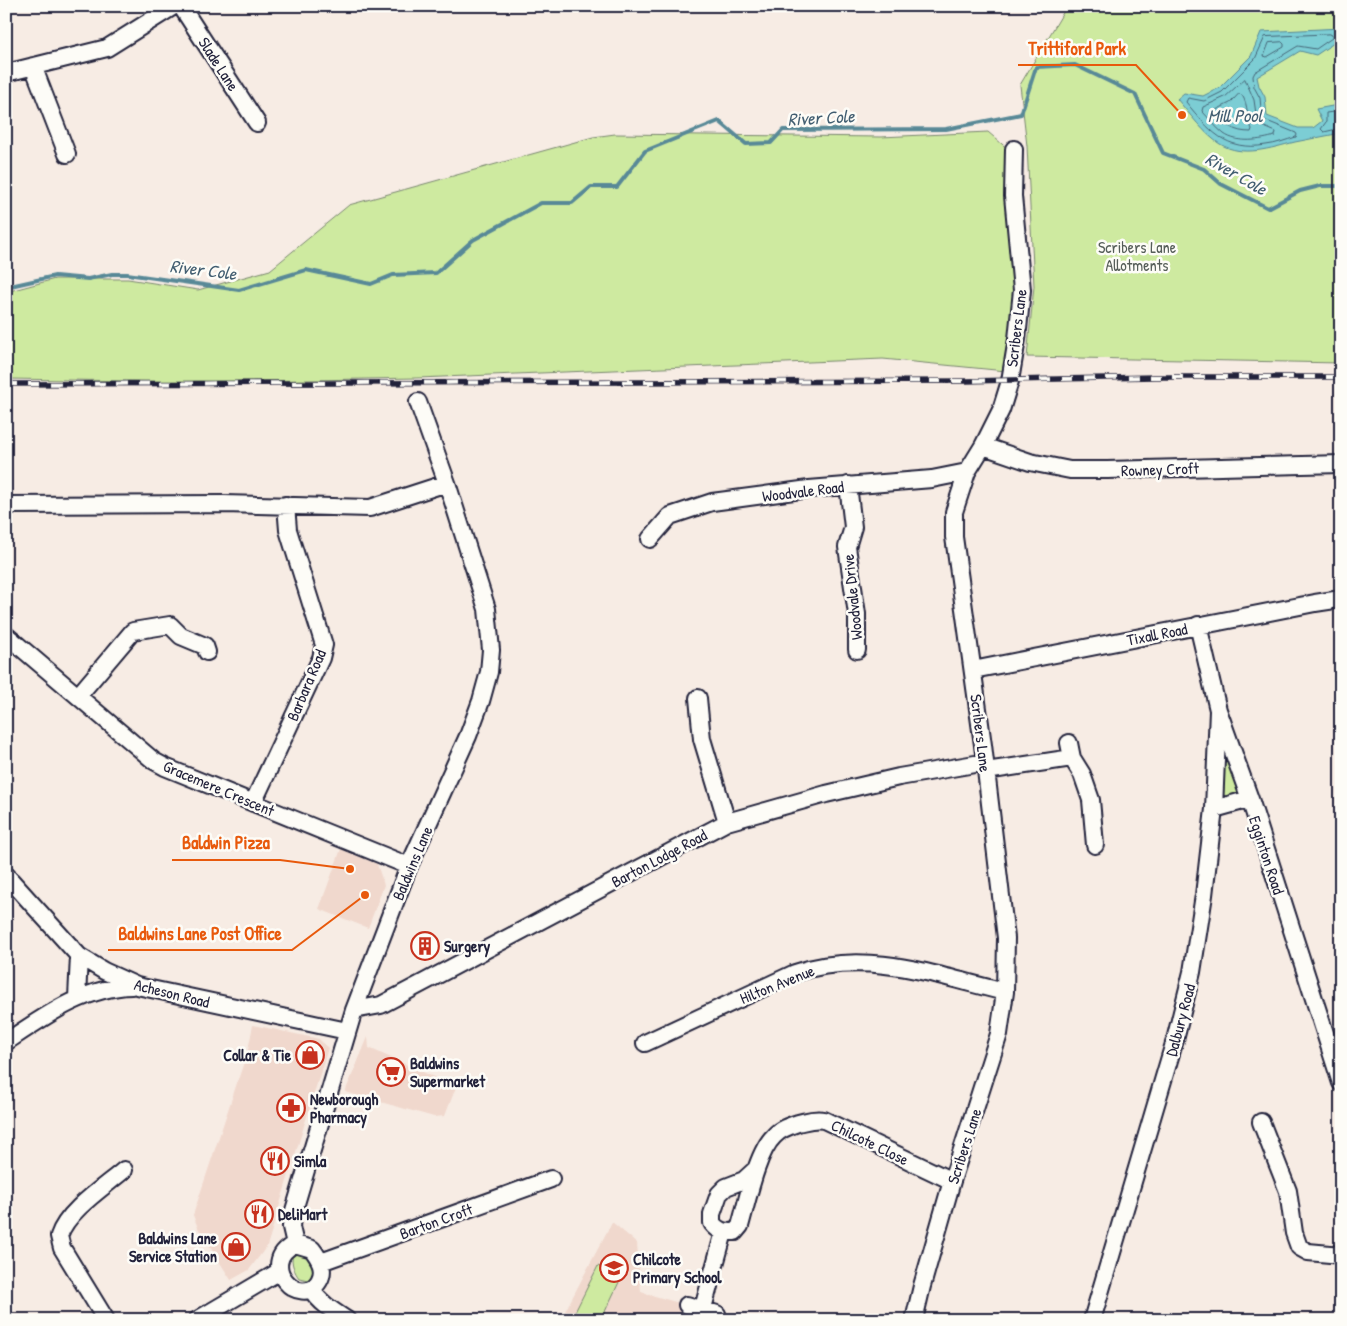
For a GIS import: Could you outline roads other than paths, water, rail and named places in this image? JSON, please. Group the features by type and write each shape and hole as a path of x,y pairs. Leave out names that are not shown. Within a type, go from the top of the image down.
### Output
{"street":[{"path":"6,73 107,48 174,6"},
{"name":"Slade Lane","path":"181,6 257,123"},
{"path":"32,66 67,154"},
{"name":"Scribers Lane","path":"914,1320 952,1182 999,1034 1005,992 1006,938 986,768 954,537 954,512 967,472 984,446 1001,410 1010,381 1022,290 1013,196 1014,149"},
{"name":"Baldwins Lane","path":"295,1244 291,1227 292,1217 354,1010 409,866 468,736 489,672 491,650 487,609 418,402"},
{"name":"Rowney Croft","path":"984,446 1030,462 1070,470 1341,464"},
{"name":"Woodvale Road","path":"650,539 670,516 712,502 809,489 932,479 967,472"},
{"path":"6,505 224,504 370,508 446,483"},
{"name":"Woodvale Drive","path":"848,485 853,527 847,547 857,614 857,650"},
{"name":"Barbara Road","path":"253,803 321,658 324,645 288,530 286,505"},
{"name":"Tixall Road","path":"973,670 1198,625 1341,599"},
{"path":"78,696 133,631 170,625 181,636 204,646 208,652"},
{"name":"Egginton Road","path":"1198,625 1218,710 1250,799 1341,1083"},
{"name":"Gracemere Crescent","path":"6,635 154,760 166,767 409,866"},
{"path":"698,698 702,739 727,822"},
{"name":"Dalbury Road","path":"1092,1320 1175,1040 1192,972 1204,895 1214,809 1218,710"},
{"name":"Barton Lodge Road","path":"354,1010 381,1005 727,822 826,794 899,777 975,764 986,768 1070,751 1082,774 1091,800 1095,845"},
{"path":"1214,809 1250,799"},
{"name":"Acheson Road","path":"6,875 79,956 104,971 137,986 347,1031"},
{"path":"77,998 79,956"},
{"name":"Hilton Avenue","path":"646,1042 795,973 822,966 864,962 897,965 1005,992"},
{"path":"6,1042 77,998 115,987 137,986"},
{"name":"Chilcote Close","path":"724,1232 735,1232 740,1226 756,1170 767,1144 773,1136 793,1124 816,1118 824,1120 952,1182"},
{"path":"1261,1122 1288,1191 1298,1247 1308,1252 1341,1255"},
{"path":"106,1320 62,1248 59,1236 78,1209 124,1170"},
{"path":"687,1305 710,1311 724,1232 717,1230 712,1223 712,1214 719,1194 726,1187 744,1180 756,1170"},
{"name":"Barton Croft","path":"320,1262 551,1179"},
{"path":"295,1244 312,1249 320,1262 322,1272 320,1279 311,1289 301,1290 290,1287 280,1271 278,1262 281,1256 287,1248 295,1244"},
{"path":"197,1320 280,1271"},
{"path":"311,1289 318,1299 347,1320"}],"water":[{"name":"Mill Pool","path":"1341,28 1341,40 1316,55 1300,51 1257,77 1265,97 1267,116 1298,128 1313,128 1322,121 1316,109 1338,105 1341,106 1341,133 1257,151 1238,150 1220,144 1209,135 1177,99 1184,93 1203,96 1219,88 1251,56 1261,32"}],"waterway":[{"name":"River Cole","path":"6,287 55,276 88,279 112,274 127,274 239,290 306,270 371,284 393,275 436,273 473,240 541,203 572,203 591,187 617,187 645,151 719,121 746,144 771,143 783,130 946,129 1021,114 1036,67 1075,65 1135,94 1163,153 1204,169 1221,184 1268,208 1300,191 1320,186 1341,186"}],"railway":[{"path":"6,384 967,381 1154,377 1341,377"}],"place":[{"name":"Trittiford Park","path":"1182,115"},
{"name":"Baldwin Pizza","path":"350,869"},
{"name":"Baldwins Lane Post Office","path":"365,895"},
{"name":"Surgery","path":"425,946"},
{"name":"Collar & Tie","path":"310,1055"},
{"name":"Baldwins Supermarket","path":"391,1072"},
{"name":"Newborough Pharmacy","path":"291,1108"},
{"name":"Simla","path":"275,1161"},
{"name":"DeliMart","path":"259,1214"},
{"name":"Baldwins Lane Service Station","path":"236,1247"},
{"name":"Chilcote Primary School","path":"614,1268"}],"park label":[{"name":"Scribers Lane Allotments","path":"1137,256"}]}
